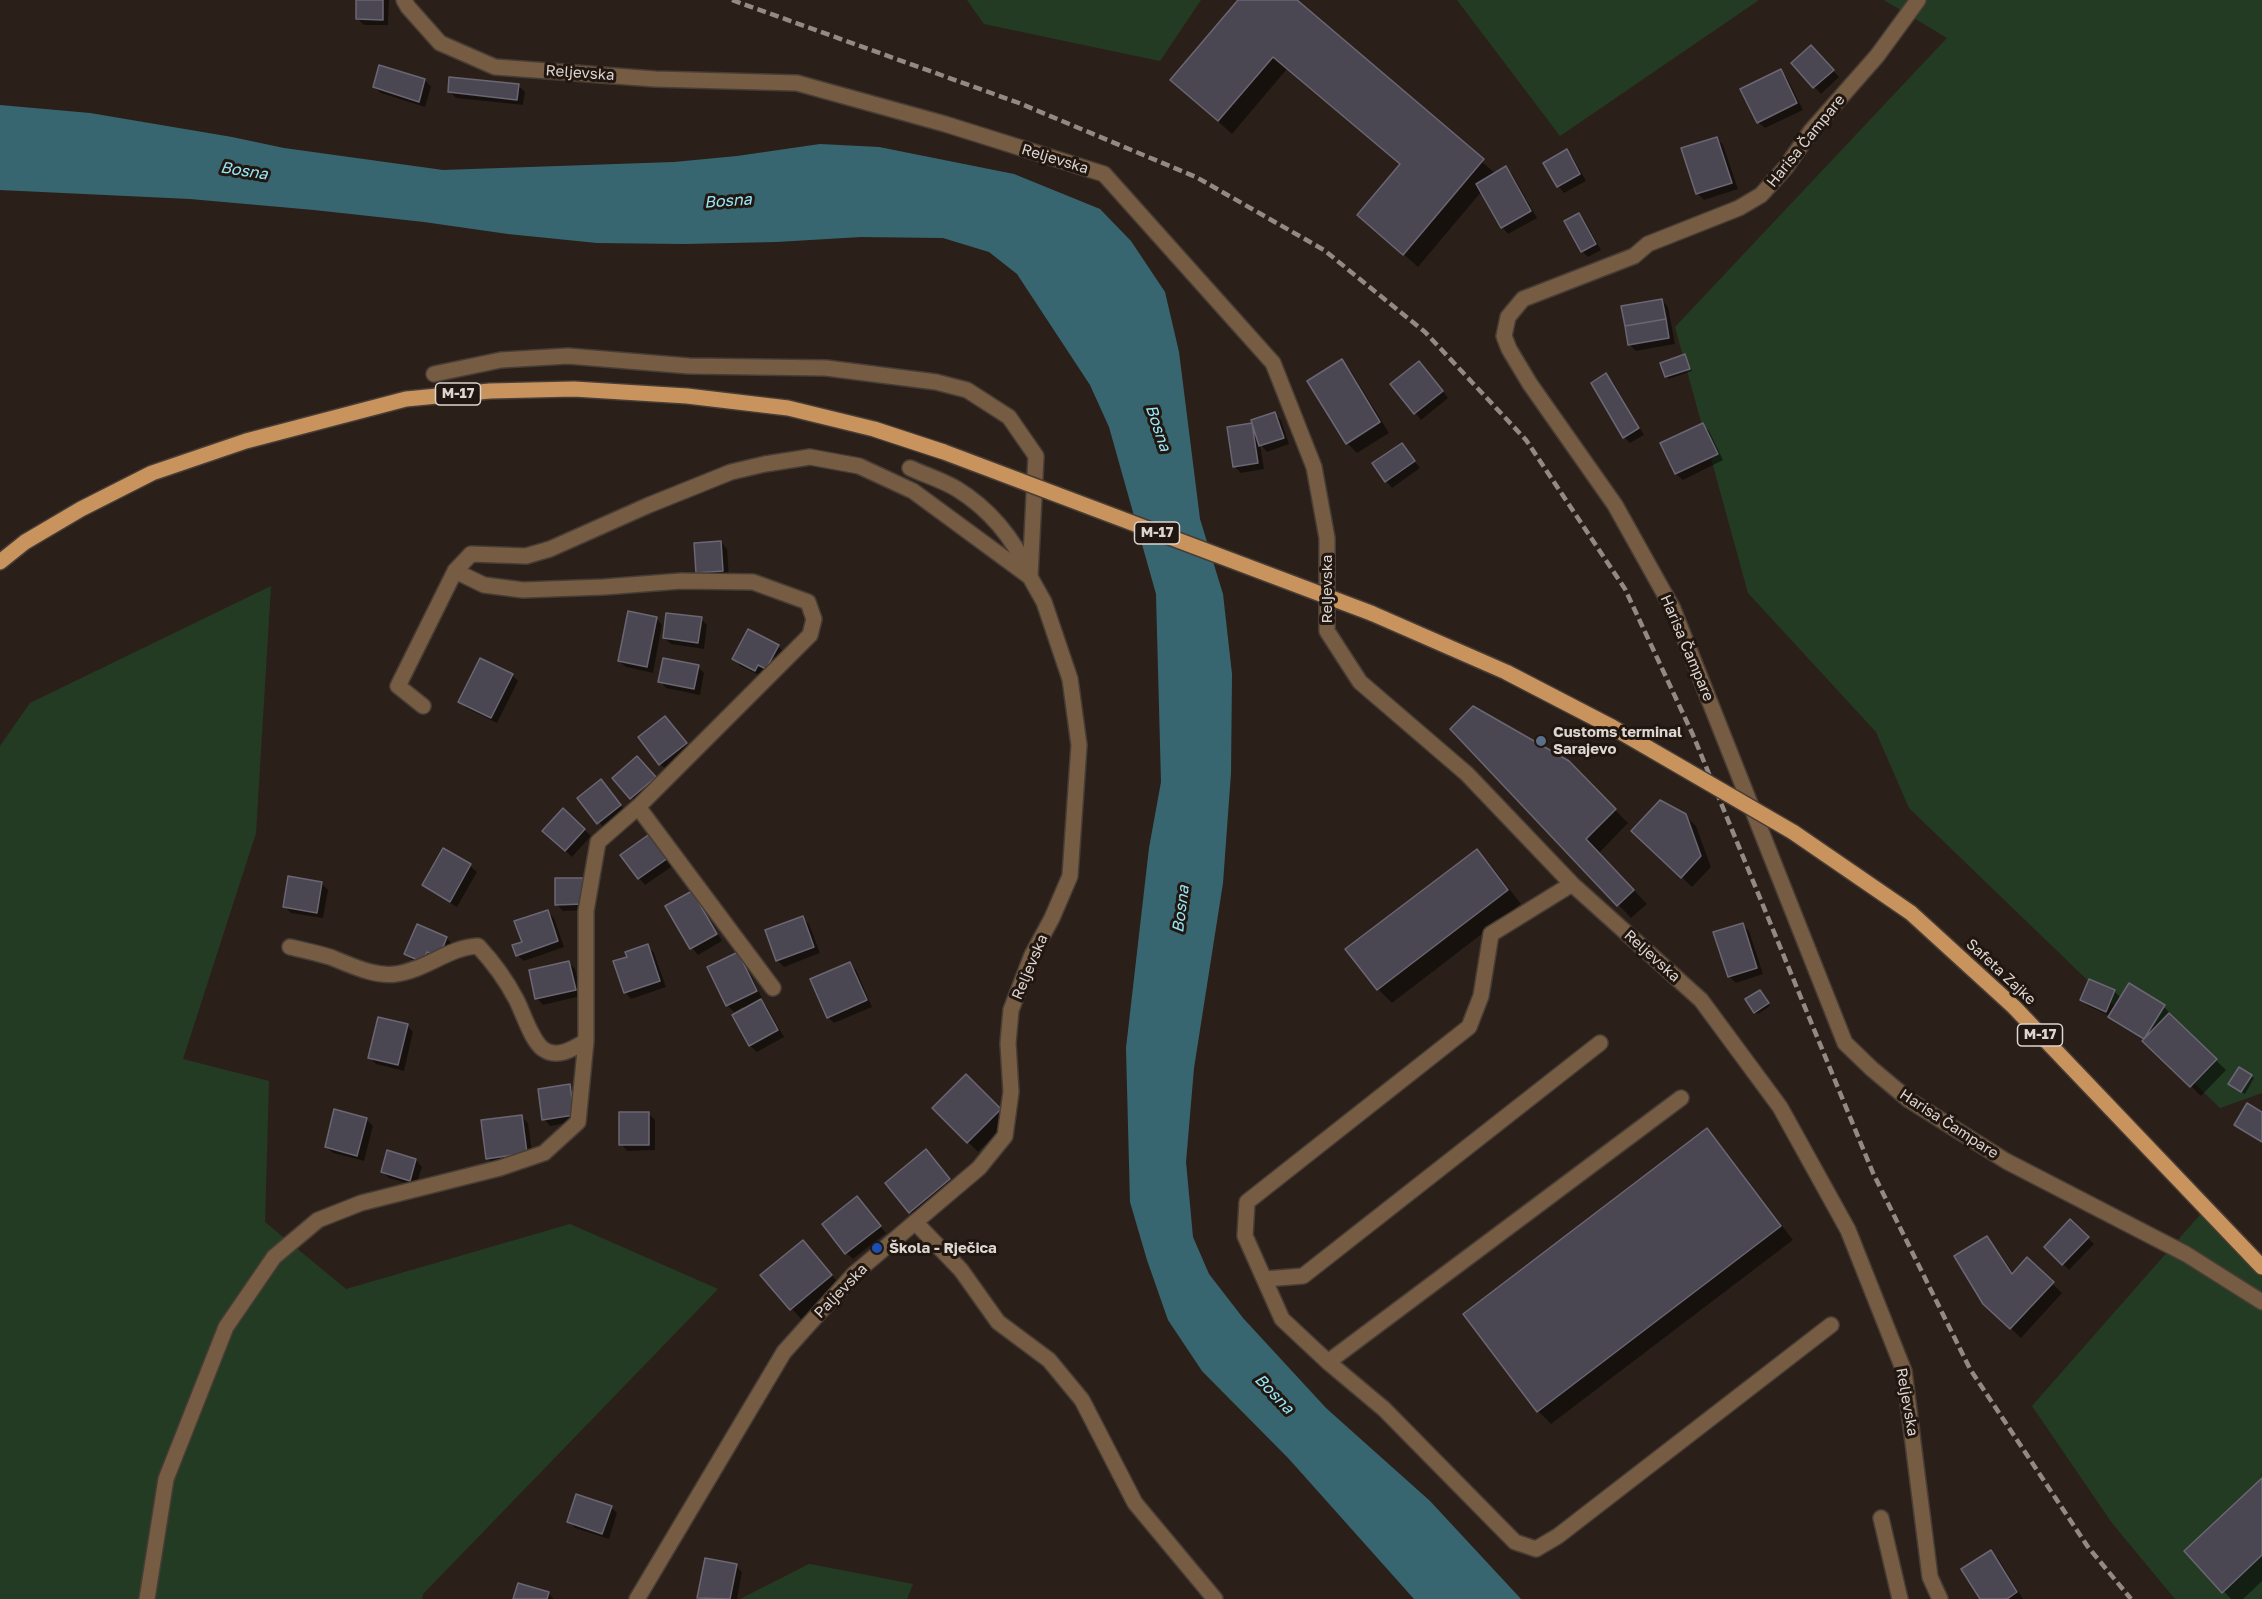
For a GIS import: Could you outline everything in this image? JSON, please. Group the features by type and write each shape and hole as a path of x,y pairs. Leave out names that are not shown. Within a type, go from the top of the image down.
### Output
{"main road":[{"name":"Safeta Zajke","path":"0,562 25,542 81,509 152,473 246,441 406,399 490,391 574,389 687,396 788,408 874,429 944,452 1371,613 1506,672 1612,726 1793,832 1911,913 2013,1007 2262,1266"}],"street":[{"name":"Reljevska","path":"404,0 440,44 495,67 655,79 797,83 945,124 1104,174 1273,363 1314,467 1327,537 1327,632 1360,682 1467,774 1572,884 1701,1000 1780,1107 1848,1230 1904,1371 1930,1577 1940,1599"},
{"name":"Harisa Čampare","path":"1918,0 1877,56 1811,131 1786,167 1761,195 1739,208 1648,244 1635,256 1523,299 1508,317 1504,336 1530,384 1615,505 1673,609 1845,1043 1909,1100 2006,1161 2186,1254 2262,1302"},
{"path":"434,374 501,360 568,356 689,366 826,368 936,382 967,390 1009,417 1036,456 1030,577"},
{"path":"423,706 398,686 455,571 471,554 526,556 550,549 731,472 765,464 810,458 859,466 913,491 1030,577"},
{"name":"Reljevska","path":"910,468 956,488 994,518 1020,552 1030,577 1044,602 1070,679 1079,745 1070,876 1052,918 1032,955 1011,1010 1008,1043 1011,1092 1005,1136 979,1168 915,1222"},
{"path":"147,1599 166,1479 226,1327 273,1257 318,1220 361,1203 500,1168 544,1153 578,1122 586,1041 586,911 598,842 638,807 810,635 814,619 808,602 753,582 681,581 523,590 484,585 455,571"},
{"path":"638,807 773,988"},
{"path":"1572,884 1491,934 1481,996 1469,1027 1247,1202 1245,1236 1282,1318 1328,1362 1384,1409 1515,1542 1536,1549 1558,1536 1831,1325"},
{"path":"290,947 327,956 371,972 394,974 420,968 466,946 478,946 492,962 515,998 542,1048 555,1053 570,1051 586,1041"},
{"path":"1265,1279 1303,1276 1600,1043"},
{"path":"1328,1362 1681,1098"},
{"path":"915,1222 961,1270 998,1322 1049,1360 1082,1400 1135,1503 1215,1599"},
{"name":"Paljevska","path":"637,1599 784,1352 854,1274 915,1222"},
{"path":"1881,1518 1900,1599"}],"green space":[{"path":"967,0 1201,0 1160,61 984,24"},
{"path":"1457,0 1759,0 1560,136"},
{"path":"1884,0 2262,0 2262,1093 2220,1108 1909,808 1876,732 1748,593 1675,327 1947,38"},
{"path":"271,586 256,833 183,1059 269,1081 265,1222 346,1289 570,1224 718,1289 423,1594 422,1599 0,1599 0,746 30,703"},
{"path":"2206,1208 2262,1267 2262,1599 2175,1599 2112,1523 2032,1406"},
{"path":"809,1564 913,1584 907,1599 740,1599"}],"water":[{"name":"Bosna","path":"0,105 90,113 284,148 443,170 674,162 820,144 879,147 1014,174 1100,209 1131,241 1165,292 1179,352 1200,519 1223,594 1232,674 1231,773 1223,883 1194,1068 1186,1162 1193,1237 1209,1274 1243,1318 1326,1408 1430,1501 1521,1599 1414,1599 1289,1459 1202,1371 1168,1320 1130,1202 1126,1048 1149,848 1161,782 1156,594 1109,427 1090,385 1017,274 989,252 943,238 861,237 684,244 597,243 314,210 190,199 0,190"}],"building":[{"path":"356,0 383,0 383,20 356,19"},
{"path":"1238,0 1297,0 1484,159 1403,255 1357,215 1400,164 1273,57 1218,121 1170,80"},
{"path":"1811,45 1834,70 1813,88 1791,63"},
{"path":"379,65 425,79 419,102 373,87"},
{"path":"1781,69 1797,103 1757,123 1740,89"},
{"path":"449,77 519,84 517,100 448,92"},
{"path":"1717,137 1732,183 1696,194 1681,148"},
{"path":"1567,149 1580,174 1557,187 1543,163"},
{"path":"1506,166 1531,211 1501,228 1476,184"},
{"path":"1579,213 1596,244 1581,252 1564,221"},
{"path":"1662,299 1666,319 1625,326 1621,306"},
{"path":"1666,319 1669,338 1628,345 1625,326"},
{"path":"1685,354 1690,369 1665,377 1660,363"},
{"path":"1342,359 1380,422 1346,444 1307,381"},
{"path":"1419,361 1443,391 1414,414 1390,384"},
{"path":"1606,373 1639,428 1623,438 1591,383"},
{"path":"1275,412 1284,438 1259,446 1251,420"},
{"path":"1252,423 1258,463 1233,467 1227,427"},
{"path":"1703,423 1718,454 1675,474 1660,443"},
{"path":"1402,443 1415,461 1385,482 1372,463"},
{"path":"721,541 723,571 696,573 694,543"},
{"path":"628,611 657,617 647,667 618,661"},
{"path":"666,613 702,617 698,643 663,638"},
{"path":"748,629 779,645 766,669 758,665 755,671 732,659"},
{"path":"480,658 513,674 491,718 458,702"},
{"path":"663,658 699,665 694,689 658,682"},
{"path":"1473,706 1569,761 1616,809 1586,839 1634,890 1617,906 1450,729"},
{"path":"665,716 687,743 659,765 638,737"},
{"path":"637,756 656,777 630,799 612,778"},
{"path":"601,779 621,805 597,824 577,798"},
{"path":"1660,800 1686,814 1701,856 1681,878 1631,831"},
{"path":"563,808 585,829 565,851 542,831"},
{"path":"651,833 668,858 638,879 620,855"},
{"path":"443,848 471,864 450,902 422,885"},
{"path":"1477,849 1508,890 1377,990 1345,949"},
{"path":"288,876 322,882 317,913 283,907"},
{"path":"555,878 583,878 584,904 555,905"},
{"path":"692,891 717,934 690,949 665,906"},
{"path":"548,910 558,941 516,956 512,945 522,942 514,921"},
{"path":"803,916 814,947 776,961 765,930"},
{"path":"1743,923 1757,968 1728,977 1713,932"},
{"path":"417,924 447,937 439,957 427,952 422,962 404,954"},
{"path":"648,944 660,981 624,993 613,961 627,957 625,952"},
{"path":"738,952 757,991 726,1006 707,967"},
{"path":"569,961 576,990 535,999 529,970"},
{"path":"850,962 867,1000 827,1018 810,979"},
{"path":"2089,979 2115,990 2106,1012 2080,1000"},
{"path":"2129,983 2165,1005 2144,1039 2108,1017"},
{"path":"1760,990 1769,1003 1754,1013 1745,999"},
{"path":"761,999 778,1030 749,1046 732,1015"},
{"path":"2169,1013 2217,1059 2190,1087 2142,1041"},
{"path":"378,1017 408,1024 398,1065 368,1058"},
{"path":"2239,1067 2252,1075 2241,1092 2228,1084"},
{"path":"966,1074 1001,1109 967,1143 932,1108"},
{"path":"570,1084 574,1115 542,1120 538,1089"},
{"path":"2247,1103 2262,1112 2262,1142 2234,1125"},
{"path":"334,1109 367,1118 357,1156 325,1147"},
{"path":"619,1112 649,1112 649,1145 619,1145"},
{"path":"522,1115 527,1153 486,1159 481,1120"},
{"path":"1707,1128 1781,1226 1537,1412 1463,1314"},
{"path":"926,1149 950,1179 909,1213 885,1183"},
{"path":"387,1150 416,1159 410,1181 381,1172"},
{"path":"857,1196 881,1226 845,1254 822,1224"},
{"path":"2070,1219 2089,1237 2062,1265 2044,1247"},
{"path":"1987,1236 2012,1274 2027,1257 2054,1282 2010,1329 1983,1304 1954,1256"},
{"path":"803,1240 832,1275 790,1310 760,1275"},
{"path":"2262,1478 2262,1555 2222,1593 2184,1551"},
{"path":"576,1494 612,1506 602,1534 567,1522"},
{"path":"1991,1550 2017,1592 2007,1599 1980,1599 1961,1569"},
{"path":"705,1558 737,1564 730,1599 697,1598"},
{"path":"518,1583 549,1592 547,1599 513,1599"}],"railway":[{"path":"732,0 1019,103 1196,177 1324,250 1425,332 1526,440 1625,589 1693,735 1873,1173 1970,1369 2088,1547 2131,1599"}],"place":[{"name":"Customs terminal Sarajevo","path":"1541,741"},
{"name":"Škola - Rječica","path":"877,1248"}]}
